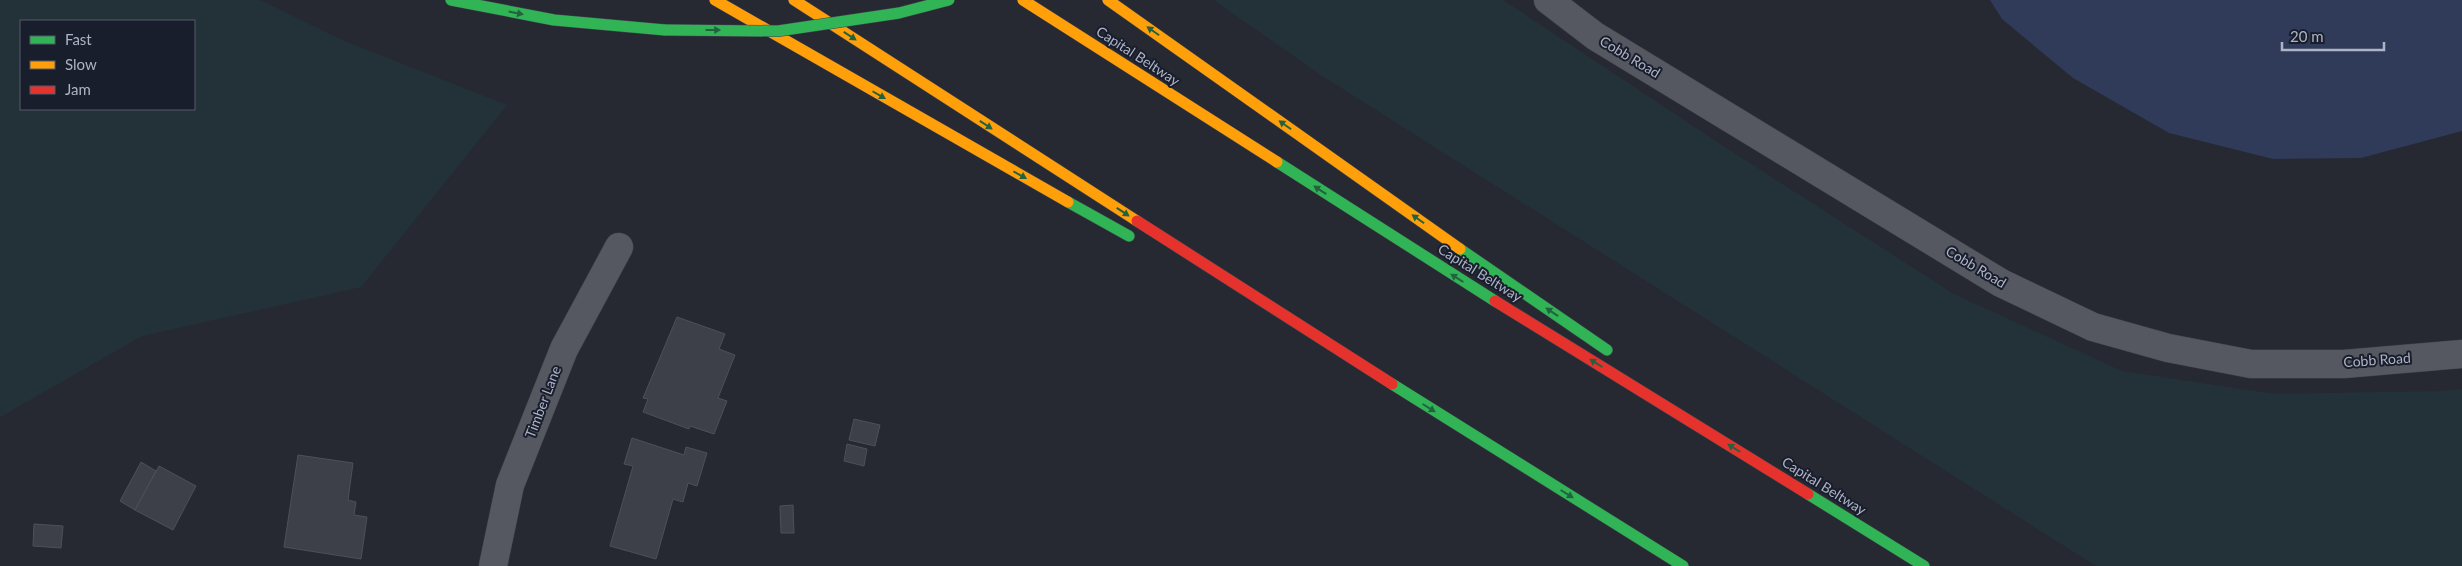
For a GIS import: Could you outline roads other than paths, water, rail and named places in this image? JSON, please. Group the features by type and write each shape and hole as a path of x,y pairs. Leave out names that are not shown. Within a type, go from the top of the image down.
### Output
{"highway":[{"path":"451,0 554,20 665,30 778,31 899,13 949,0"},
{"path":"715,0 958,141 1142,244"},
{"path":"794,0 1388,382 1684,566"},
{"name":"Capital Beltway","path":"1023,0 1443,269 1924,566"},
{"path":"1108,0 1463,251 1620,358"},
{"path":"1210,282 1388,382"},
{"path":"1702,414 1924,566"}],"street":[{"name":"Cobb Road","path":"1548,0 1595,36 2001,283 2093,327 2168,348 2251,364 2344,364 2462,354"},
{"name":"Timber Lane","path":"493,566 510,485 560,358 619,247"}],"water":[{"path":"1990,0 2462,0 2462,131 2361,158 2273,159 2169,133 2073,78 2002,19"}]}
